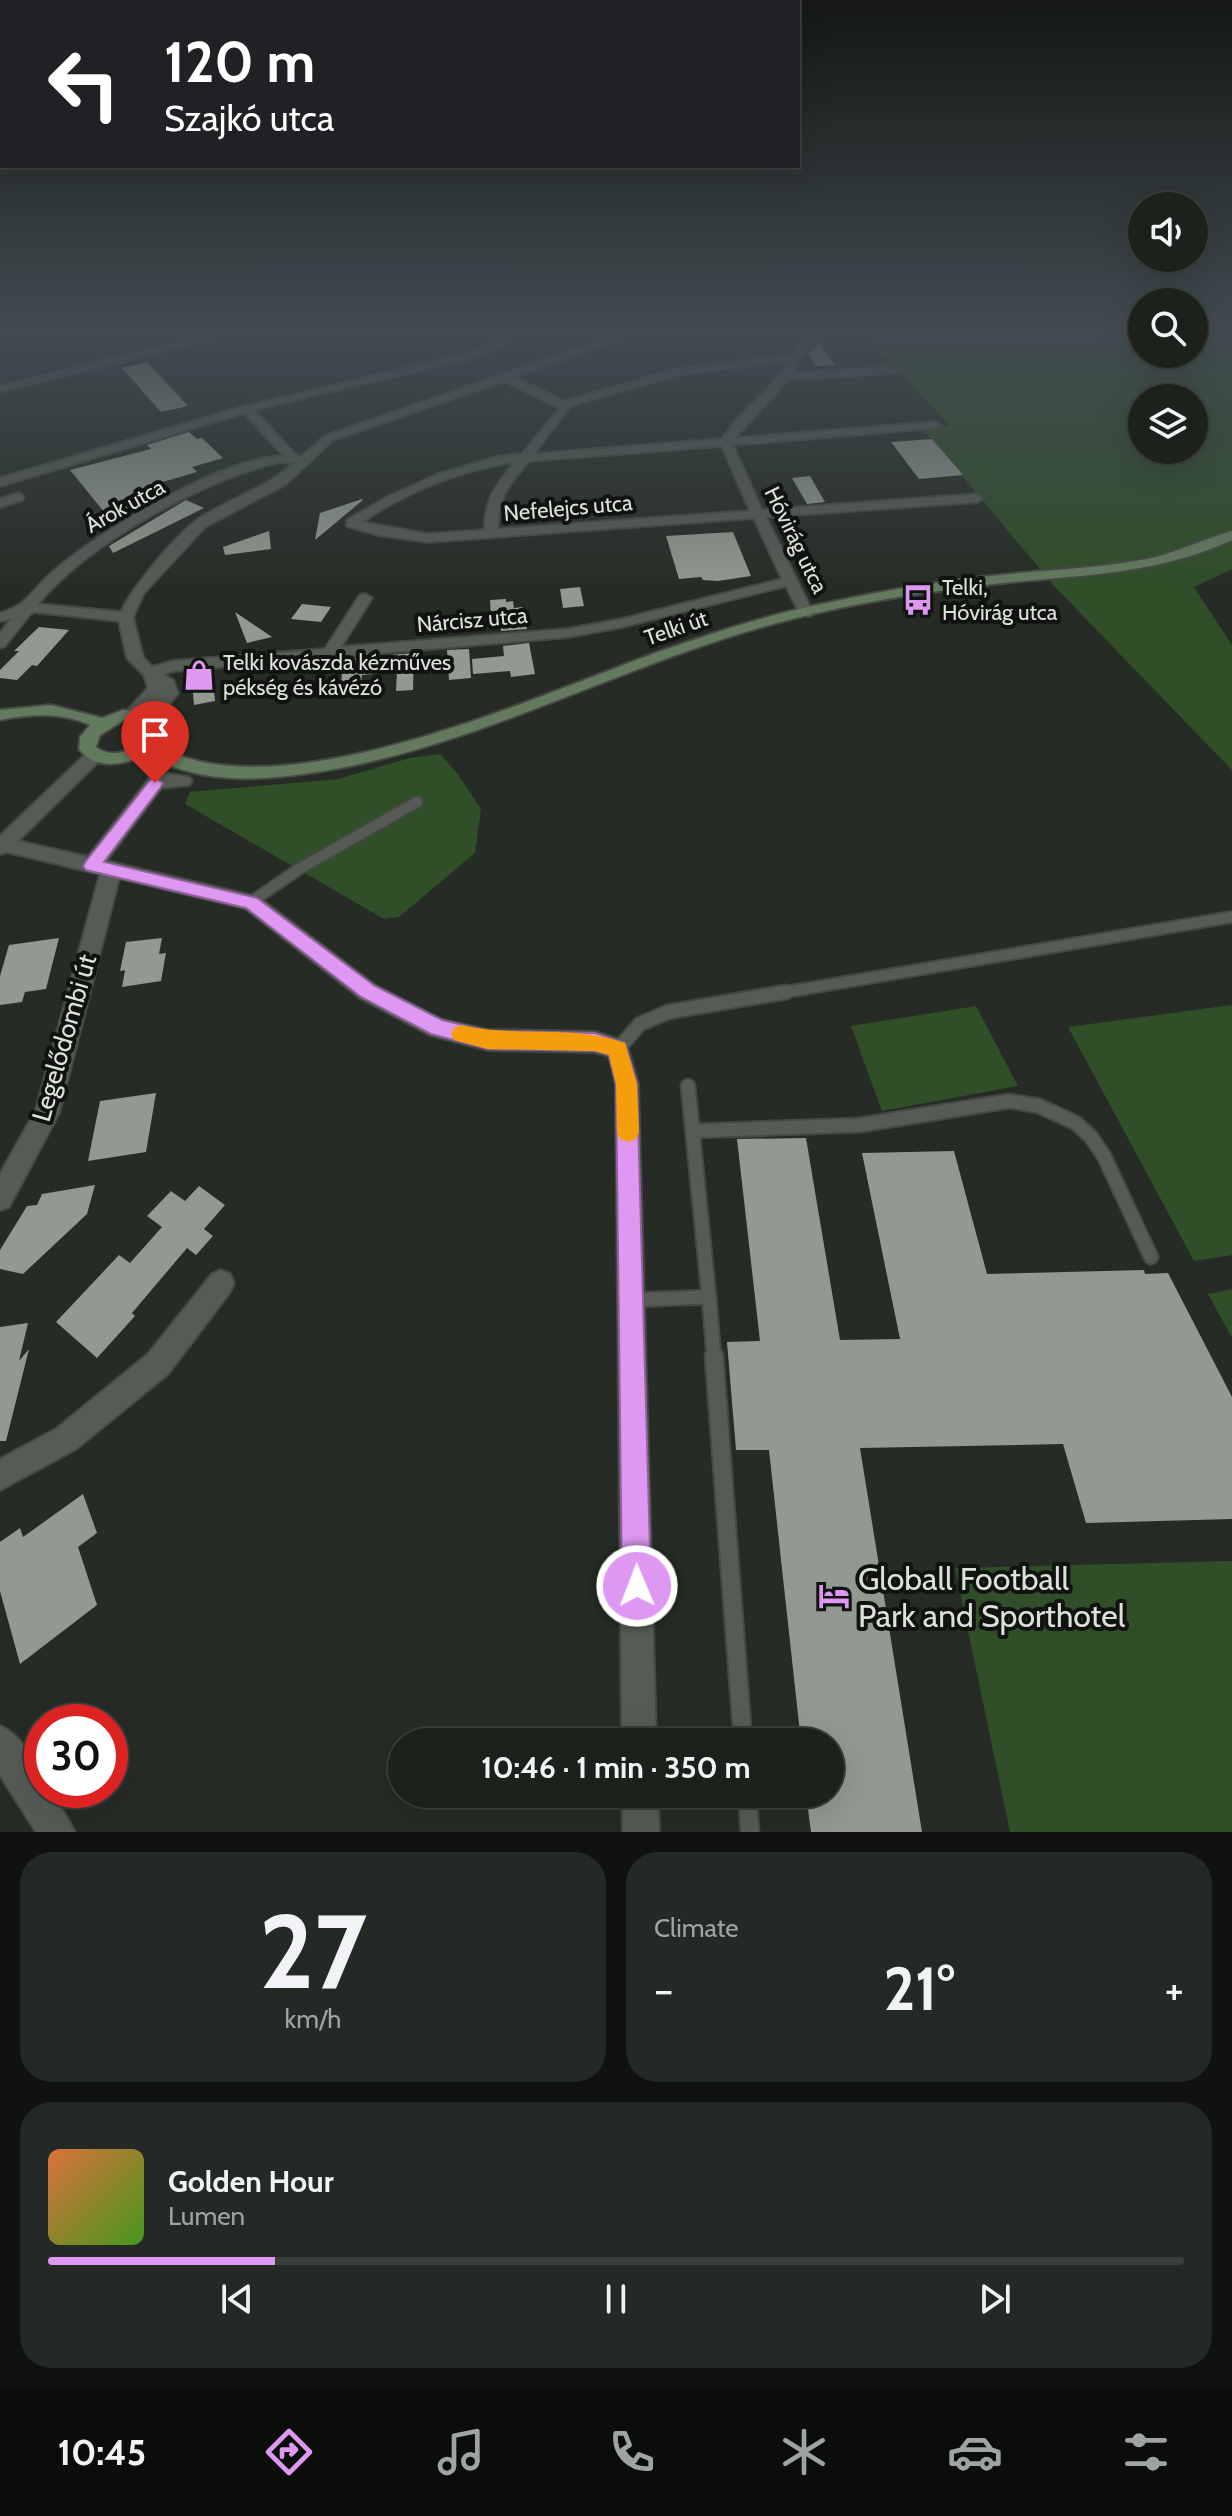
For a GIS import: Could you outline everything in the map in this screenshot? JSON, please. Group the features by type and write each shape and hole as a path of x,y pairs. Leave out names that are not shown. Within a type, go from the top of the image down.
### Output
{"main road":[{"name":"Telki út","path":"146,746 166,759 217,771 278,771 357,759 502,714 722,635 806,613 935,587 1139,563 1192,551 1232,535"},
{"path":"0,715 31,708 58,708 82,714 101,724"},
{"path":"131,715 150,718 155,722 156,734 146,746 120,757 95,755 88,749 87,741 101,724 131,715"}],"street":[{"path":"0,482 214,418"},
{"path":"256,418 297,458"},
{"path":"150,718 170,693 167,683 142,667 135,658 126,617 137,592 200,524 282,481 297,458 329,438 387,418"},
{"path":"492,534 491,509 503,484 557,418"},
{"path":"727,441 744,418"},
{"path":"527,456 935,425"},
{"name":"Hóvirág utca","path":"727,441 728,452 806,613"},
{"name":"Nefelejcs utca","path":"527,456 505,457 410,490 384,502 352,523 378,531 428,538 977,498"},
{"name":"Árok utca","path":"0,643 58,574 117,530 237,471 297,458"},
{"path":"0,503 18,497"},
{"name":"Nárcisz utca","path":"151,672 173,666 568,633 622,623 791,581"},
{"path":"330,653 365,598"},
{"path":"0,617 26,609 126,617"},
{"path":"131,715 156,688 151,672"},
{"path":"1,846 95,755"},
{"path":"102,868 155,783 183,781"},
{"path":"1,846 251,902 368,992 438,1028 488,1040 595,1042 618,1049 627,1084 639,1728"},
{"name":"Legelődombi út","path":"0,1198 47,1113 102,868"},
{"path":"0,1475 66,1439 158,1364 221,1283"},
{"path":"0,1743 57,1832"},
{"path":"640,1808 641,1832"}],"lane":[{"path":"251,902 299,869 417,802"},
{"path":"618,1049 640,1024 668,1012 1232,917"},
{"path":"688,1086 709,1297 742,1728"},
{"path":"693,1131 860,1125 1009,1101 1039,1106 1076,1123 1091,1137 1104,1156 1151,1257"},
{"path":"632,1300 709,1297"},
{"path":"748,1808 750,1832"}],"green space":[{"path":"944,418 1128,418 1128,464 1208,464 1208,418 1232,418 1232,569 1194,587 1232,645 1232,770 1055,587 923,429 951,426"},
{"path":"440,754 481,809 475,853 399,917 384,919 185,804 190,792 338,779 410,758"},
{"path":"1232,1005 1232,1255 1194,1261 1068,1027"},
{"path":"976,1006 1018,1086 882,1111 851,1026"},
{"path":"1232,1289 1232,1338 1208,1294"},
{"path":"1232,1561 1232,1832 1010,1832 955,1568"}],"building":[{"path":"189,432 197,439 202,438 223,458 192,467 197,472 152,485 169,493 138,509 109,518 70,470 151,449 147,445"},
{"path":"932,439 963,475 919,479 891,442"},
{"path":"810,476 825,502 807,504 792,478"},
{"path":"186,500 204,508 113,553 109,546"},
{"path":"363,500 315,540 320,513"},
{"path":"269,531 271,549 225,555 223,547"},
{"path":"733,532 751,576 718,581 703,580 701,577 679,579 666,536"},
{"path":"580,587 584,606 563,608 560,589"},
{"path":"506,599 506,602 513,601 514,608 522,607 527,629 501,631 499,618 491,618 490,600"},
{"path":"302,604 331,607 321,622 291,619"},
{"path":"235,612 272,637 247,643"},
{"path":"39,627 69,630 37,666 32,665 17,680 0,678 0,670 19,651 14,651"},
{"path":"529,643 535,674 511,677 510,671 473,674 472,659 504,656 503,646"},
{"path":"469,649 471,678 449,680 447,650"},
{"path":"414,653 413,690 396,691 397,672 362,675 361,685 341,686 343,659"},
{"path":"212,671 215,701 194,705 191,673"},
{"path":"59,938 46,989 25,992 22,1002 0,1005 0,976 9,945"},
{"path":"162,938 159,954 166,953 161,981 122,987 125,970 120,971 126,942"},
{"path":"156,1093 146,1152 88,1161 100,1101"},
{"path":"806,1138 840,1340 900,1339 862,1153 954,1151 987,1274 1144,1270 1145,1274 1168,1273 1232,1397 1232,1519 1086,1523 1063,1444 860,1448 922,1832 811,1832 808,1808 844,1808 844,1728 799,1728 769,1450 736,1450 727,1342 760,1341 737,1139"},
{"path":"95,1185 87,1214 23,1274 0,1269 0,1250 27,1206 37,1205 42,1194"},
{"path":"199,1186 225,1205 204,1229 213,1236 196,1255 187,1248 132,1313 135,1316 97,1358 56,1322 119,1255 130,1263 162,1227 147,1216 171,1191 185,1201"},
{"path":"28,1323 19,1361 29,1349 6,1441 0,1441 0,1327"},
{"path":"83,1494 97,1533 78,1547 97,1605 20,1664 0,1591 0,1542 20,1528 23,1537"}],"slow traffic":[{"path":"461,1034 488,1040 595,1042 618,1049 627,1084 628,1132"}],"place":[{"name":"Telki, Hóvirág utca","path":"918,600"},
{"name":"Telki kovászda kézműves pékség és kávézó","path":"199,675"},
{"name":"Globall Football Park and Sporthotel","path":"834,1596"}],"route":[{"path":"155,783 92,866 251,902 368,992 438,1028 488,1040 595,1042 618,1049 627,1084 637,1586"}]}
